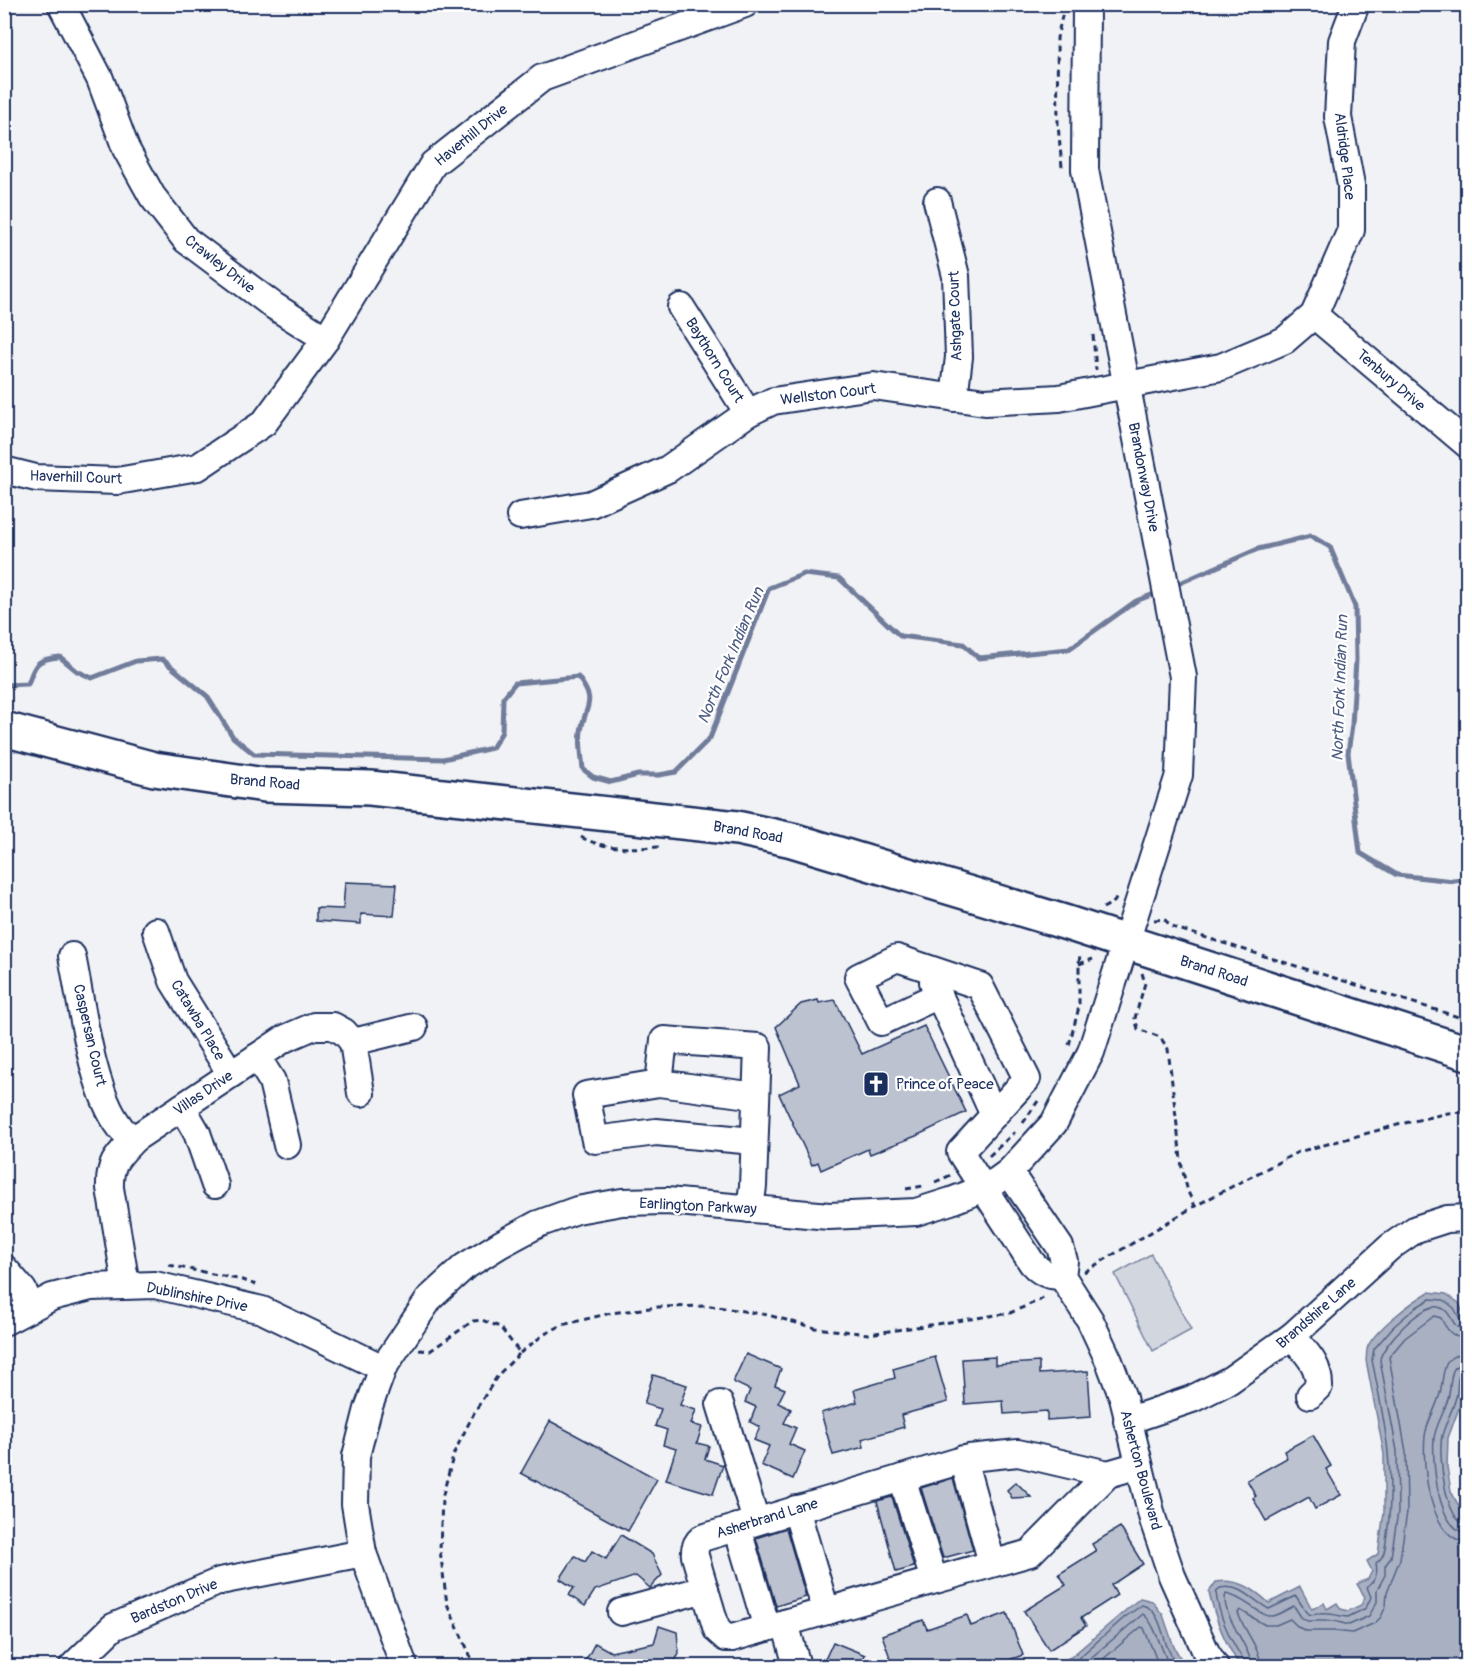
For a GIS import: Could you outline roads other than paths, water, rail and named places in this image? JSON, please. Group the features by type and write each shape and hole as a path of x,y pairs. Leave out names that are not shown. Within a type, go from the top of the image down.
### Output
{"main road":[{"name":"Brand Road","path":"4,729 154,769 265,785 370,788 737,828 792,840 1134,943 1467,1053"}],"street":[{"name":"Crawley Drive","path":"61,4 100,79 126,149 152,196 186,240 274,306 326,339"},
{"name":"Haverhill Drive","path":"245,435 264,423 326,339 433,164 542,78 745,4"},
{"name":"Brandonway Drive","path":"1086,4 1085,170 1183,677 1179,775 1134,943"},
{"name":"Aldridge Place","path":"1127,386 1221,367 1285,340 1314,315 1351,230 1351,185 1338,117 1342,41 1356,4"},
{"name":"Ashgate Court","path":"937,201 956,276 959,357 954,398"},
{"name":"Baythorn Court","path":"681,307 748,413"},
{"name":"Tenbury Drive","path":"1314,315 1467,445"},
{"name":"Wellston Court","path":"520,516 591,504 659,474 748,413 773,401 873,386 985,402 1059,398 1127,386"},
{"name":"Haverhill Court","path":"4,470 36,478 117,481 198,467 245,435"},
{"name":"Catawba Place","path":"156,931 173,981 231,1074"},
{"name":"Earlington Parkway","path":"404,1666 363,1553 355,1504 356,1456 368,1409 383,1368 430,1298 464,1267 501,1244 538,1224 577,1210 622,1202 667,1201 829,1216 916,1212 982,1189 1009,1172 1054,1123 1091,1052 1134,943"},
{"name":"Caspersan Court","path":"72,957 94,1065 106,1101 120,1129 135,1139"},
{"path":"939,995 881,1022 858,977 897,958 980,986 1027,1079 960,1152 982,1189 1040,1271 1064,1279"},
{"path":"927,968 994,1115"},
{"name":"Villas Drive","path":"126,1285 110,1188 110,1174 114,1161 135,1139 284,1039 314,1026 333,1026 344,1032 353,1042"},
{"path":"361,1093 353,1042 414,1027"},
{"path":"659,1083 664,1040 758,1047 750,1209"},
{"path":"257,1057 272,1081 286,1145"},
{"path":"754,1141 656,1132 595,1140 586,1095 659,1083 756,1096"},
{"path":"182,1107 197,1133 215,1185"},
{"name":"Asherton Boulevard","path":"1009,1172 1060,1247 1064,1261 1064,1279 1089,1320 1109,1361 1123,1398 1153,1520 1172,1576 1215,1666"},
{"name":"Brandshire Lane","path":"1127,1421 1192,1399 1230,1380 1292,1336 1390,1247 1416,1228 1447,1219 1467,1218"},
{"path":"4,1268 23,1290 32,1307"},
{"name":"Dublinshire Drive","path":"4,1322 52,1297 91,1287 154,1286 262,1310 383,1368"},
{"path":"1292,1336 1314,1363 1319,1373 1319,1386 1310,1395"},
{"path":"720,1404 747,1524 776,1625 796,1666"},
{"name":"Asherbrand Lane","path":"1108,1474 1018,1453 963,1459 702,1538 694,1549 695,1556 717,1630 732,1638 1030,1553 1108,1474 1139,1465"},
{"path":"963,1459 993,1563"},
{"path":"902,1478 934,1580"},
{"path":"796,1509 826,1611"},
{"name":"Bardston Drive","path":"73,1666 113,1627 220,1581 363,1553"},
{"path":"621,1612 705,1589"}],"water":[{"path":"1429,1292 1446,1294 1459,1303 1467,1323 1467,1360 1463,1397 1448,1438 1447,1467 1451,1491 1467,1522 1467,1666 1240,1666 1225,1640 1211,1602 1209,1592 1216,1582 1238,1583 1257,1593 1269,1603 1300,1587 1312,1609 1324,1603 1327,1609 1337,1603 1341,1609 1348,1611 1361,1605 1365,1597 1357,1584 1368,1579 1372,1571 1367,1561 1378,1554 1384,1512 1384,1454 1366,1360 1367,1349 1387,1324"},
{"path":"1140,1598 1152,1601 1163,1615 1174,1647 1185,1666 1050,1666 1071,1657"}],"waterway":[{"name":"North Fork Indian Run","path":"1173,586 1258,549 1311,536 1330,547 1355,607 1356,660 1348,753 1360,853 1397,875 1454,881 1468,879"},
{"name":"North Fork Indian Run","path":"4,685 28,684 38,663 52,658 60,657 77,671 92,678 136,661 162,659 207,696 233,737 254,754 443,759 492,748 502,732 503,698 515,683 578,677 589,699 580,736 583,769 593,777 611,782 638,775 676,772 710,738 769,588 804,574 839,578 900,636 963,644 979,658 1069,649 1136,601 1159,592"}],"place":[{"name":"Prince of Peace","path":"876,1084"}]}
